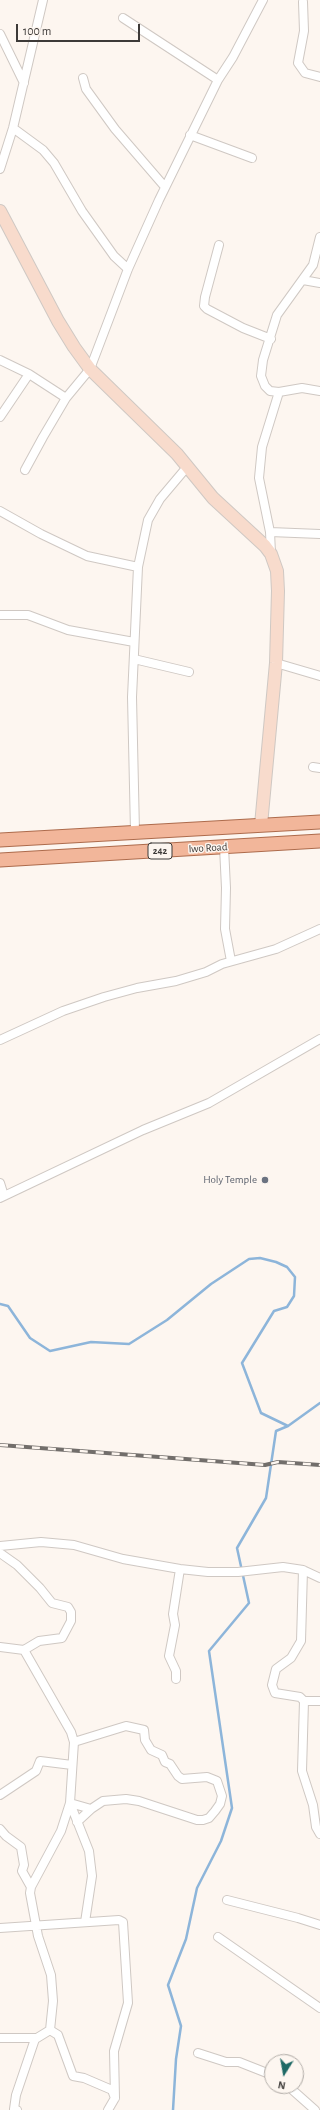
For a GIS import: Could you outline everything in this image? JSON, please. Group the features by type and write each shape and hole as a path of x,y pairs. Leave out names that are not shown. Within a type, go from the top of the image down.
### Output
{"main road":[{"name":"Iwo Road","path":"0,840 320,822"},
{"name":"Iwo Road","path":"0,860 320,842"}],"street":[{"path":"0,169 13,128 43,0"},
{"path":"25,470 42,436 66,398 90,368 128,269 165,187 218,80 263,0"},
{"path":"303,2 304,31 298,63 305,73 320,77"},
{"path":"123,18 218,80"},
{"path":"0,34 24,83"},
{"path":"83,78 86,89 115,129 165,187"},
{"path":"13,128 43,150 54,163 87,217 114,256 128,269"},
{"path":"190,135 252,158"},
{"path":"1,213 58,321 74,348 90,368 176,454 214,498 265,546 271,554"},
{"path":"320,238 312,264 303,280 280,310 271,339 262,360 261,376 265,386 270,391 279,392 302,388 320,391"},
{"path":"219,245 204,297 204,306 243,328 271,339"},
{"path":"303,280 320,283"},
{"path":"0,360 29,374 66,398"},
{"path":"0,417 29,374"},
{"path":"261,825 276,663 278,591 277,571 271,554 270,532 259,478 262,447 279,392"},
{"path":"135,832 132,697 138,567 148,520 160,499 187,467"},
{"path":"0,511 41,534 87,556 138,567"},
{"path":"270,532 320,534"},
{"path":"0,615 28,614 68,630 134,642"},
{"path":"134,659 189,672"},
{"path":"276,663 320,676"},
{"path":"224,847 226,888 225,929 231,961"},
{"path":"0,1040 63,1011 104,996 131,989 176,981 206,972 231,961 276,949 320,929"},
{"path":"0,1183 2,1197 143,1130 209,1103 320,1039"},
{"path":"0,1546 41,1542 74,1545 123,1559 180,1569 208,1572 238,1572 274,1567 304,1570 320,1578"},
{"path":"0,1553 17,1565 52,1603 68,1607 71,1612 71,1621 62,1638 39,1641 24,1650 0,1647"},
{"path":"176,1679 176,1671 169,1656 175,1625 173,1614 180,1569"},
{"path":"304,1570 301,1641 291,1658 276,1669 272,1685 275,1693 300,1697 304,1701 320,1701"},
{"path":"24,1650 71,1732 74,1742 70,1803 61,1832 31,1887"},
{"path":"304,1701 302,1771 314,1805 316,1827 320,1834"},
{"path":"74,1742 126,1726 144,1730 145,1740 151,1750 162,1755 165,1762 170,1764 178,1776 182,1779 207,1778 217,1781 222,1796 220,1804 215,1811 209,1818 203,1820 197,1820 126,1798 103,1801 91,1809 77,1822"},
{"path":"0,1795 36,1771 40,1761 72,1765"},
{"path":"70,1803 91,1809"},
{"path":"70,1803 89,1851 92,1876 85,1922"},
{"path":"0,1829 6,1836 21,1847 24,1865 22,1871 31,1887 35,1924 51,1975 53,2001 50,2030"},
{"path":"22,1871 37,1876"},
{"path":"227,1900 320,1925"},
{"path":"0,1928 35,1924 119,1920 124,1926 128,2003 114,2051 115,2098 108,2110"},
{"path":"218,1937 320,2008"},
{"path":"50,2030 58,2035 73,2076 84,2078 112,2090 115,2098"},
{"path":"15,2110 16,2095 35,2039 50,2030"},
{"path":"0,2038 37,2038"},
{"path":"198,2053 226,2062 239,2062 264,2072"},
{"path":"297,2094 315,2110"}],"waterway":[{"path":"0,1304 8,1306 30,1338 50,1351 91,1342 129,1344 167,1320 211,1284 249,1259 260,1258 276,1262 287,1267 295,1277 294,1296 287,1307 274,1311 242,1363 261,1413 288,1426 320,1403"},
{"path":"173,2110 176,2059 181,2026 168,1985 186,1939 197,1888 221,1841 232,1808 209,1651 249,1603 237,1548 266,1498 276,1431 288,1426"}],"railway":[{"path":"0,1445 265,1465 278,1462 320,1465"}],"place":[{"name":"Holy Temple","path":"265,1180"}]}
